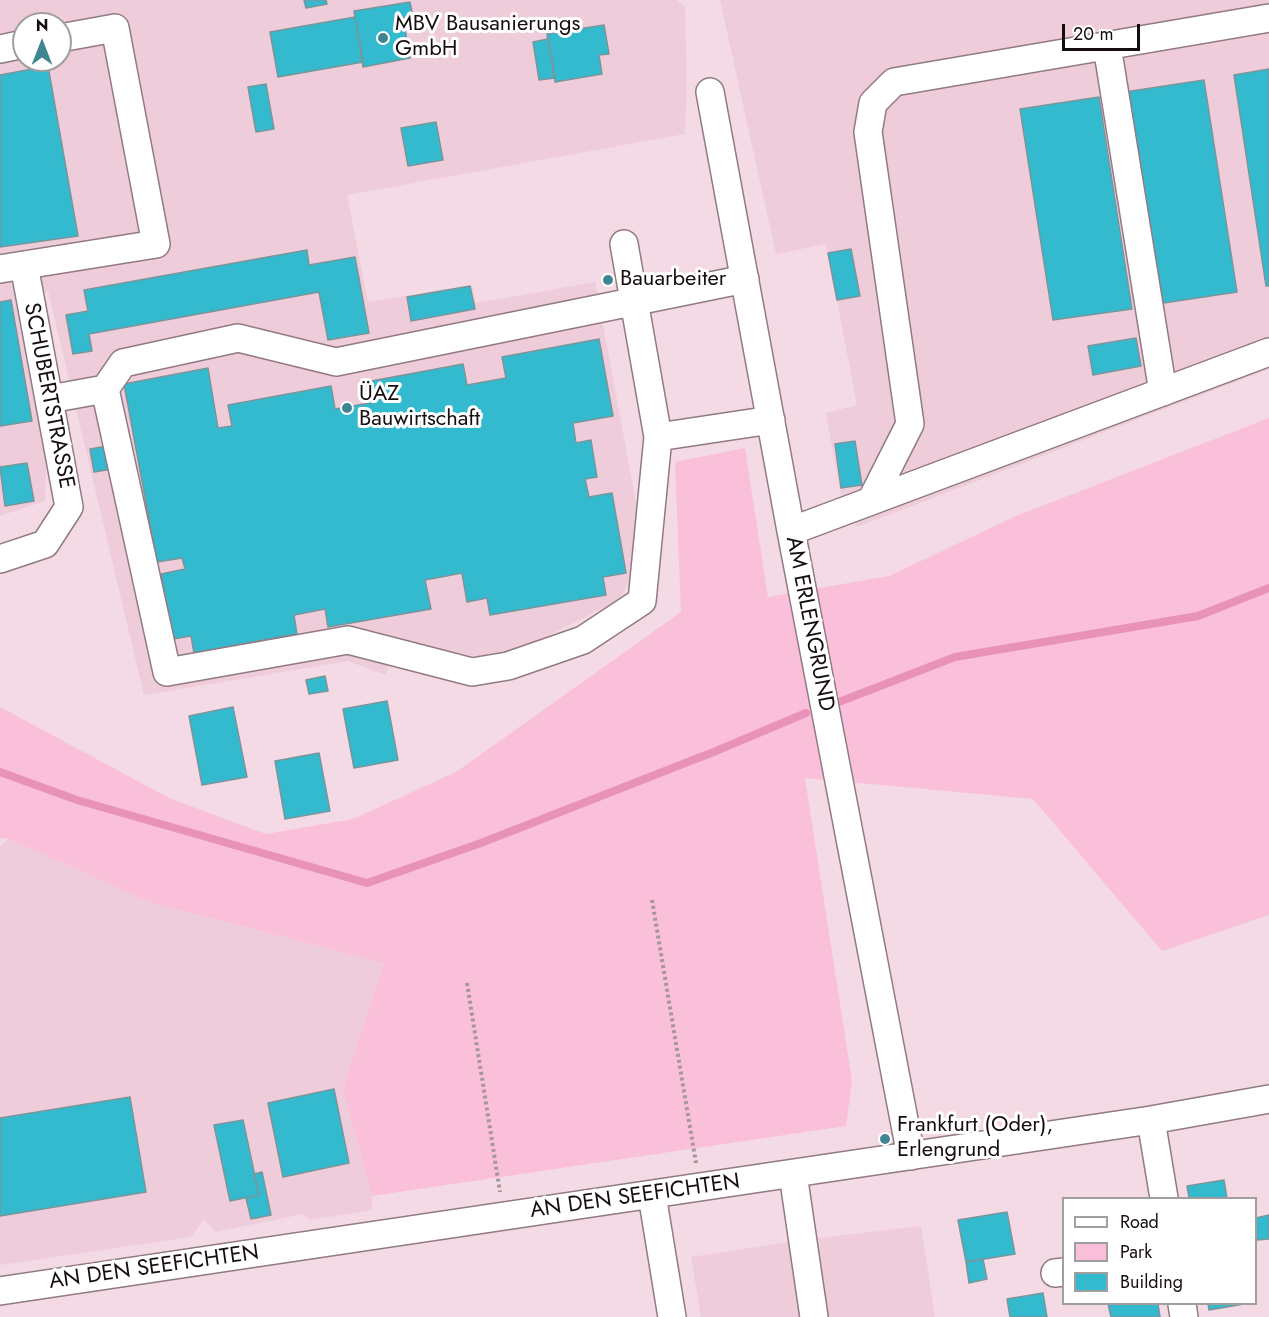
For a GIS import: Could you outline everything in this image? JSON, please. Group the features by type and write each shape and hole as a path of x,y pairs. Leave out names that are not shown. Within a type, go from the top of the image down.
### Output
{"street":[{"path":"871,501 910,424 868,132 873,103 894,82 1269,18"},
{"path":"12,267 156,244 115,28 72,36"},
{"path":"1107,46 1163,392"},
{"name":"AM ERLENGRUND","path":"710,92 791,531 911,1156"},
{"path":"105,388 167,672 348,640 472,672 508,666 583,640 642,601 658,436 624,244"},
{"name":"SCHUBERTSTRASSE","path":"0,560 45,544 69,507 50,399 12,267"},
{"path":"50,399 105,388 123,363 238,338 336,362 745,279"},
{"path":"791,531 1269,352"},
{"path":"658,436 771,420"},
{"name":"AN DEN SEEFICHTEN","path":"0,1291 700,1188 1269,1100"},
{"path":"1150,1120 1164,1197"},
{"path":"793,1174 814,1317"},
{"path":"652,1195 672,1317"}],"path":[{"path":"652,900 700,1188"},
{"path":"467,983 504,1216"}],"shaded area":[{"path":"0,0 677,0 685,7 687,81 685,134 347,195 368,302 472,285 476,303 595,282 638,513 632,572 621,599 500,660 395,642 386,675 348,661 144,695 48,291 15,300 46,456 45,501 0,516"},
{"path":"720,0 1269,0 1269,369 857,527 840,492 826,413 857,405 826,244 776,254"},
{"path":"9,839 152,903 384,963 343,1089 372,1196 372,1210 310,1220 303,1214 215,1232 204,1219 191,1237 0,1265 0,846"},
{"path":"921,1226 935,1317 701,1317 691,1257 803,1240"}],"green space":[{"path":"1269,418 1269,915 1162,951 1033,799 805,778 852,1081 846,1126 372,1196 343,1089 384,963 152,903 9,839 0,838 0,707 169,798 266,834 353,819 456,772 681,612 675,462 745,448 768,597 889,576 1016,516"}],"building":[{"path":"304,0 326,0 327,4 306,8"},
{"name":"MBV Bausanierungs GmbH","path":"410,2 413,17 403,18 410,58 363,67 354,11"},
{"path":"355,17 363,62 278,77 270,32"},
{"path":"604,25 609,54 599,55 602,74 555,82 547,34"},
{"path":"548,39 555,78 539,80 533,42"},
{"path":"1269,69 1269,286 1266,286 1234,75"},
{"path":"16,72 49,72 78,236 0,247 0,75"},
{"path":"1204,80 1237,292 1157,304 1125,92"},
{"path":"266,84 274,129 256,132 248,87"},
{"path":"1099,97 1132,309 1053,320 1020,109"},
{"path":"436,122 443,160 408,166 401,128"},
{"path":"851,249 860,296 837,300 828,253"},
{"path":"307,250 309,265 355,257 369,333 328,340 319,292 89,334 92,351 73,354 66,315 88,311 84,290"},
{"path":"470,286 475,309 411,321 407,297"},
{"path":"11,300 32,421 0,426 0,302"},
{"path":"1136,338 1141,366 1093,375 1088,346"},
{"path":"599,339 613,416 573,423 576,443 591,440 597,477 585,479 589,497 612,493 626,573 603,577 606,595 490,615 487,598 467,602 462,573 425,580 431,609 328,627 325,609 294,615 297,634 194,653 191,636 173,639 161,574 185,569 182,558 157,562 124,384 208,368 218,428 232,426 228,405 331,386 335,409 370,403 366,382 463,364 467,385 506,378 502,357"},
{"path":"855,441 862,485 841,488 835,444"},
{"path":"107,446 112,469 94,472 90,449"},
{"path":"27,463 34,501 5,506 0,467"},
{"path":"325,676 328,691 309,694 306,680"},
{"path":"387,701 398,760 354,768 343,709"},
{"path":"233,707 247,777 202,785 189,716"},
{"path":"319,753 330,811 285,819 275,761"},
{"path":"334,1089 349,1163 283,1177 268,1103"},
{"path":"130,1097 146,1192 0,1216 0,1118"},
{"path":"243,1120 259,1195 230,1201 214,1125"},
{"path":"262,1172 271,1215 251,1219 246,1198 259,1195 254,1174"},
{"path":"1224,1180 1227,1197 1189,1197 1187,1186"},
{"path":"1007,1212 1015,1254 966,1262 958,1220"},
{"path":"1269,1215 1269,1239 1257,1240 1257,1218"},
{"path":"983,1259 987,1279 969,1283 966,1262"},
{"path":"1043,1293 1047,1317 1010,1317 1007,1299"},
{"path":"1108,1305 1158,1305 1160,1317 1111,1317"},
{"path":"1208,1305 1238,1305 1209,1310"}],"waterway":[{"path":"839,702 955,657 1198,616 1269,588"},
{"path":"0,772 77,800 367,883 481,843 716,751 806,713"}],"place":[{"name":"MBV Bausanierungs GmbH","path":"383,38"},
{"name":"Bauarbeiter","path":"608,280"},
{"name":"ÜAZ Bauwirtschaft","path":"347,408"},
{"name":"Frankfurt (Oder), Erlengrund","path":"885,1139"}]}
